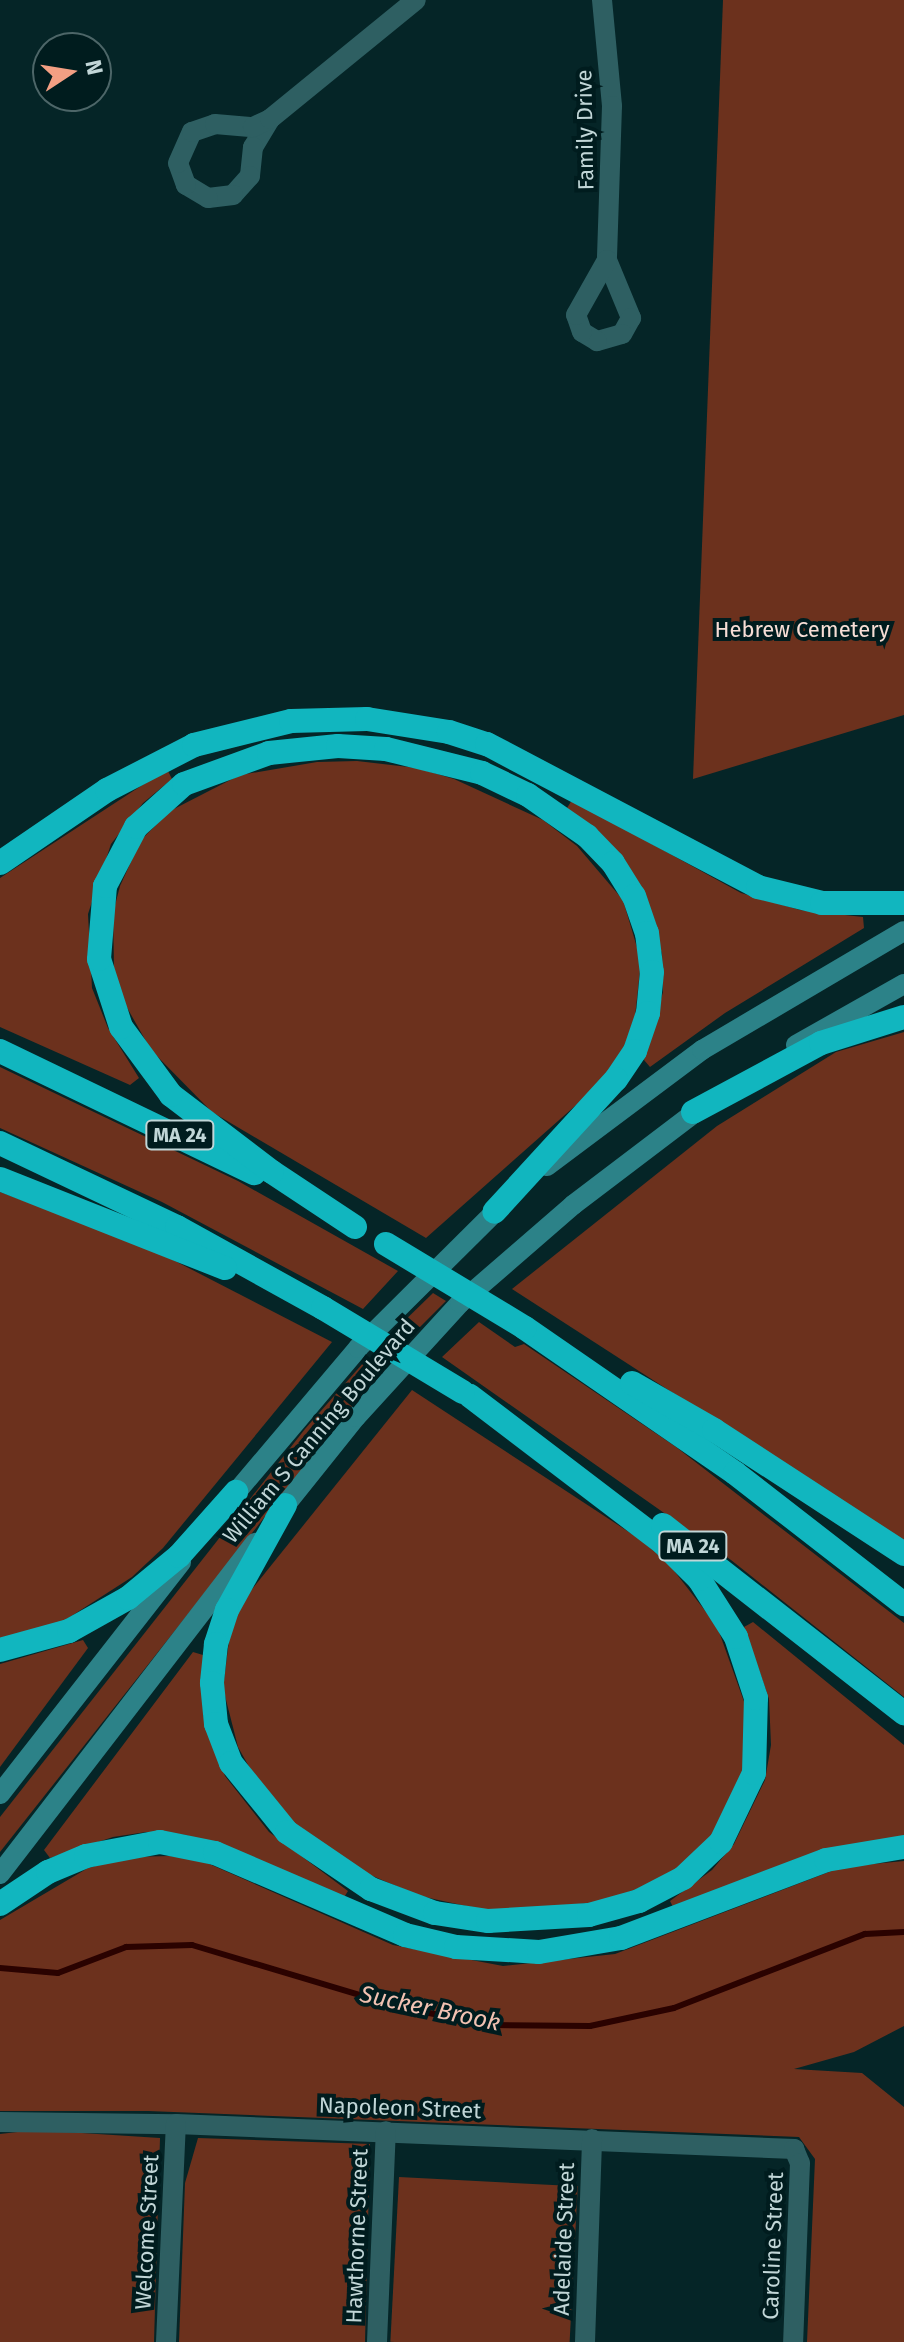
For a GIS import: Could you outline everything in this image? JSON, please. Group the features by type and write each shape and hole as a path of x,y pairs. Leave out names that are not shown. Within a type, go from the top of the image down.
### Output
{"highway":[{"path":"0,863 107,790 194,745 291,721 367,719 449,732 487,744 758,887 822,903 904,903"},
{"path":"355,1227 272,1172 171,1095 132,1046 103,983 99,910 123,844 149,811 184,784 269,753 338,746 386,749 482,773 528,795 587,836 613,863 634,896 647,933 652,972 648,1013 635,1051 610,1085 494,1212"},
{"path":"693,1112 821,1043 904,1017"},
{"name":"MA 24","path":"0,1051 157,1124 355,1227 525,1328 735,1473 904,1604"},
{"name":"MA 24","path":"0,1143 177,1227 316,1304 466,1394 691,1544 904,1713"},
{"path":"0,1179 316,1304"},
{"path":"549,1343 679,1408 904,1554"},
{"path":"285,1505 227,1610 213,1663 213,1703 222,1743 269,1815 349,1877 414,1906 461,1918 563,1919 639,1901 672,1885 721,1842 750,1785 760,1723 744,1656 718,1607 676,1554 466,1394"},
{"path":"0,1650 69,1631 128,1598 179,1556 236,1492"},
{"path":"0,1904 48,1872 86,1856 160,1842 215,1853 405,1935 484,1951 539,1952 621,1938 826,1860 904,1847"}],"main road":[{"name":"William S Canning Boulevard","path":"0,1794 236,1492 358,1348 494,1212 610,1116 702,1050 904,931"},
{"name":"William S Canning Boulevard","path":"0,1874 285,1505 382,1386 460,1303 544,1229 693,1112 798,1044 904,984"}],"street":[{"path":"270,119 239,130 215,124 192,132 178,163 186,185 208,198 233,195 243,187 258,134 270,119 416,0"},
{"name":"Family Drive","path":"602,0 612,106 607,260"},
{"name":"Napoleon Street","path":"0,2122 386,2131 798,2151"},
{"name":"Welcome Street","path":"166,2342 176,2124"},
{"name":"Hawthorne Street","path":"377,2342 386,2131"},
{"name":"Adelaide Street","path":"585,2342 592,2139"},
{"name":"Caroline Street","path":"793,2342 798,2151"}],"green space":[{"name":"Hebrew Cemetery","path":"723,0 904,0 904,715 693,779"},
{"path":"357,761 417,768 454,779 543,820 577,846 623,900 641,961 634,1026 610,1075 426,1238 212,1112 151,1050 121,997 114,968 113,913 120,886 141,840 170,811 240,775 317,762"},
{"path":"167,769 172,779 143,803 111,844 88,914 92,988 108,1028 139,1078 130,1085 0,1027 0,878"},
{"path":"572,800 741,893 800,910 863,917 864,928 725,1013 650,1067 644,1060 663,992 662,954 645,894 611,844 567,808"},
{"path":"904,1032 904,1542 512,1289 717,1126 836,1052"},
{"path":"0,1067 238,1181 398,1271 363,1309 162,1202 0,1128"},
{"path":"0,1192 146,1246 332,1342 163,1548 132,1577 59,1624 0,1642"},
{"path":"433,1293 446,1301 410,1337 396,1329"},
{"path":"479,1322 515,1347 524,1344 676,1447 904,1623 904,1697 731,1560 442,1357"},
{"path":"364,1362 380,1371 0,1852 0,1817 305,1429"},
{"path":"412,1390 641,1540 668,1563 717,1626 747,1710 745,1769 710,1841 669,1876 605,1902 489,1911 420,1896 356,1869 290,1820 260,1786 238,1747 223,1688 230,1633 245,1598"},
{"path":"753,1622 904,1745 904,1837 826,1849 674,1909 670,1901 712,1870 734,1844 765,1780 771,1745 769,1699 744,1627"},
{"path":"83,1640 88,1648 0,1767 0,1664"},
{"path":"193,1652 203,1655 203,1715 225,1776 269,1832 348,1891 343,1899 186,1835 146,1832 113,1837 50,1858 44,1850"},
{"path":"128,1857 198,1859 393,1945 503,1966 615,1954 842,1867 904,1861 904,2026 854,2052 794,2069 862,2073 904,2107 904,2342 807,2342 815,2159 799,2137 148,2111 0,2111 0,1920 88,1868"},
{"path":"35,2130 160,2138 154,2342 0,2342 0,2134"},
{"path":"198,2138 370,2144 365,2342 179,2342 185,2183"},
{"path":"399,2177 578,2186 570,2342 390,2342"}],"waterway":[{"name":"Sucker Brook","path":"0,1968 58,1973 126,1947 192,1945 403,2008 491,2025 590,2026 674,2008 865,1934 904,1932"}]}
